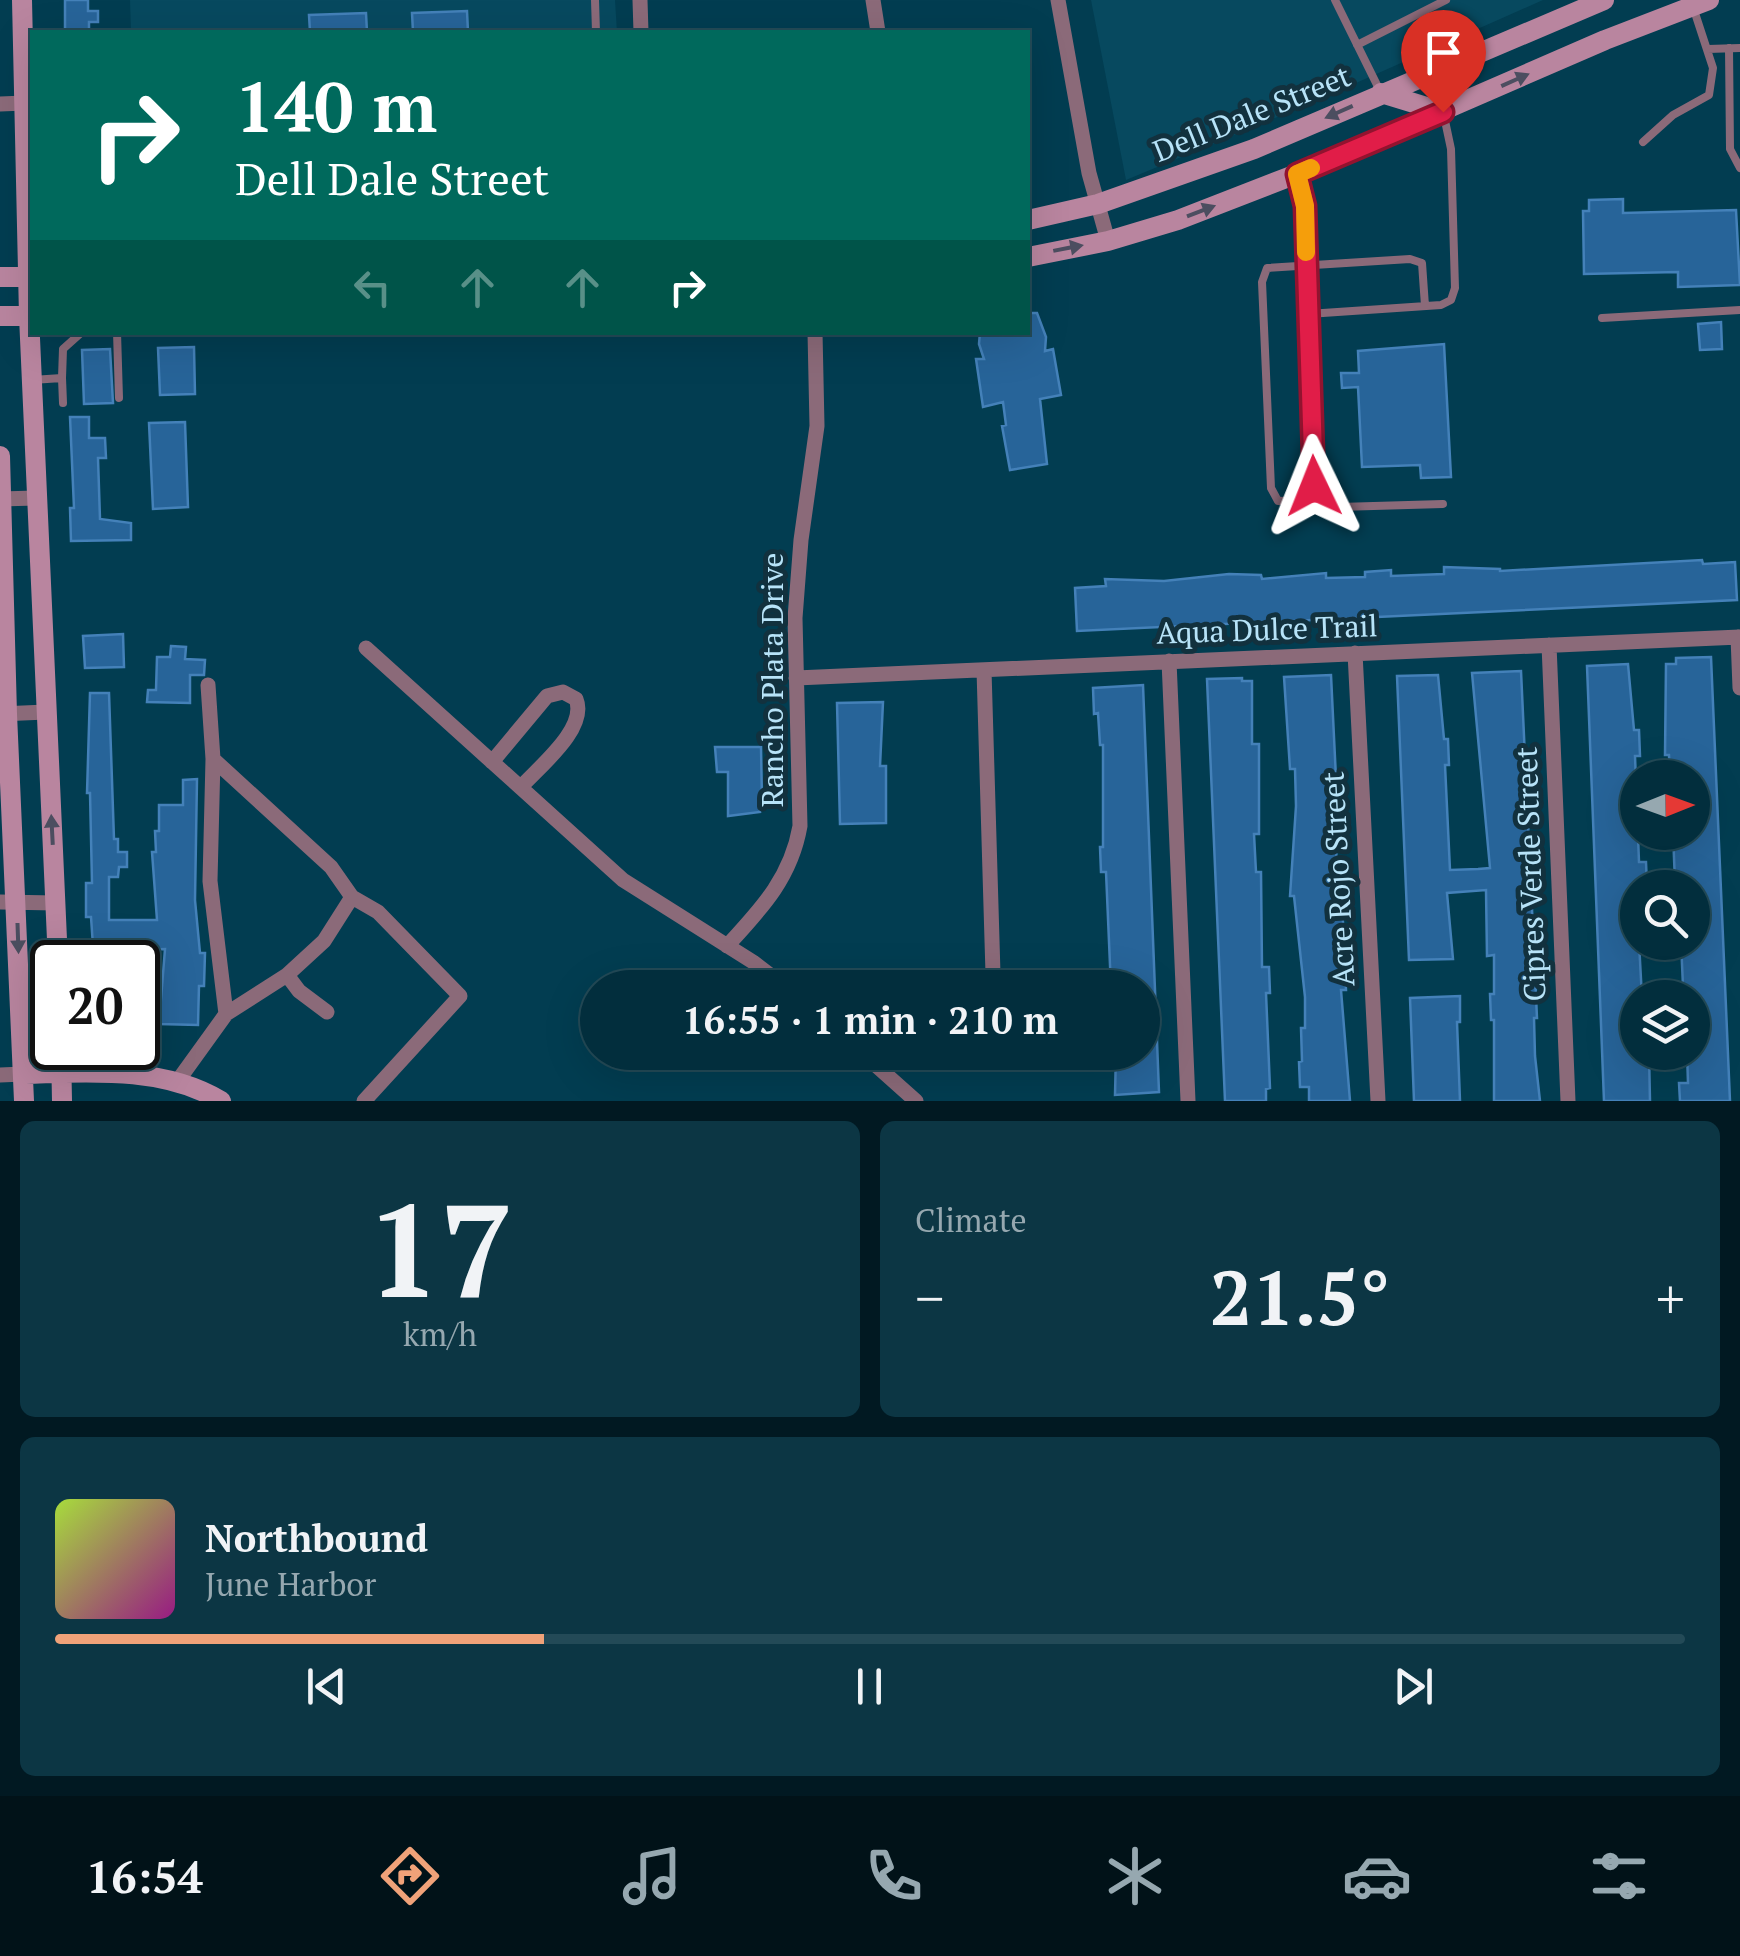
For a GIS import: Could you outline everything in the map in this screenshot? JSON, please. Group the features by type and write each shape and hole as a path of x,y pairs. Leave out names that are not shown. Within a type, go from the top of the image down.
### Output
{"main road":[{"path":"22,0 30,227"},
{"name":"Dell Dale Street","path":"1030,220 1098,204 1254,149 1604,0"},
{"path":"1030,257 1178,220 1297,174 1698,2"},
{"path":"1381,93 1443,112"},
{"path":"0,277 30,277"},
{"path":"0,316 30,316"},
{"path":"31,335 57,940"},
{"path":"0,456 9,902 24,1101"},
{"path":"62,1070 62,1101"},
{"path":"23,1074 116,1074 177,1082 206,1091 221,1101"}],"street":[{"path":"640,0 641,30"},
{"path":"873,0 878,30"},
{"path":"1058,0 1089,173 1108,240"},
{"path":"0,104 25,103"},
{"name":"Rancho Plata Drive","path":"727,946 772,897 796,851 800,826 795,618 817,426 814,335"},
{"path":"1,499 36,498"},
{"path":"1739,637 1740,688"},
{"name":"Aqua Dulce Trail","path":"796,678 1739,637"},
{"name":"Cipres Verde Street","path":"1549,645 1568,1101"},
{"path":"366,648 623,880 761,970"},
{"name":"Acre Rojo Street","path":"1356,654 1378,1101"},
{"path":"1170,662 1188,1101"},
{"path":"984,670 994,970"},
{"path":"208,685 213,759 210,881 226,1014"},
{"path":"492,762 547,696 571,694 580,712 574,728 521,787"},
{"path":"3,714 46,712"},
{"path":"213,759 331,867 352,897 378,912 460,996 364,1101"},
{"path":"177,1082 226,1014 287,975 324,942 352,897"},
{"path":"9,902 56,902"},
{"path":"287,975 298,991 327,1012"},
{"path":"882,1070 916,1101"},
{"path":"0,1075 23,1074"}],"lane":[{"path":"595,0 596,30"},
{"path":"1335,0 1381,93"},
{"path":"1356,44 1446,0"},
{"path":"1643,142 1673,115 1709,95 1713,68 1698,2"},
{"path":"1729,48 1730,149 1740,168"},
{"path":"1708,49 1740,48"},
{"path":"1308,314 1441,306 1451,300 1455,288 1451,149 1443,112"},
{"path":"1297,174 1305,206 1314,486 1309,500"},
{"path":"1425,306 1422,263 1410,260 1267,268 1262,282 1271,488 1278,502 1309,500 1339,507 1444,504"},
{"path":"1602,318 1740,310"},
{"path":"63,403 64,350 79,335"},
{"path":"117,335 119,398"},
{"path":"32,380 62,378"}],"shaded area":[{"path":"130,0 615,0 617,30 131,30"},
{"path":"1091,0 1543,0 1126,180"}],"building":[{"path":"65,0 88,0 88,11 98,11 98,22 89,22 89,30 65,30"},
{"path":"467,11 468,30 413,30 412,13"},
{"path":"366,13 367,30 310,30 309,15"},
{"path":"1623,199 1623,213 1736,210 1740,285 1678,287 1678,272 1584,274 1583,211 1589,211 1589,200"},
{"path":"1030,313 1037,313 1046,337 1045,351 1053,349 1061,395 1040,399 1047,464 1010,470 1002,426 1006,425 1003,402 983,407 976,359 984,359 980,335 1030,335"},
{"path":"1721,322 1722,349 1700,350 1698,324"},
{"path":"1444,344 1451,477 1421,478 1420,465 1362,467 1358,387 1342,388 1341,373 1359,373 1358,351"},
{"path":"194,347 195,394 160,395 158,348"},
{"path":"110,349 113,403 84,404 82,350"},
{"path":"70,417 89,417 89,438 105,438 106,458 98,458 100,519 131,523 131,540 71,541 70,508 74,508"},
{"path":"185,422 188,507 153,509 149,423"},
{"path":"1702,560 1703,564 1735,562 1737,600 1077,631 1075,588 1106,586 1105,579 1164,581 1229,574 1261,575 1262,579 1326,573 1326,578 1365,577 1365,572 1391,570 1391,576 1444,574 1444,567 1500,571"},
{"path":"123,634 124,667 85,668 83,636"},
{"path":"171,646 186,647 185,659 205,660 204,675 190,675 190,703 147,702 148,690 156,690 157,657 170,657"},
{"path":"1711,657 1730,1101 1680,1101 1679,1083 1688,1083 1688,1070 1710,1070 1710,980 1683,980 1682,960 1710,960 1710,870 1674,870 1674,850 1710,850 1710,760 1669,760 1669,755 1665,755 1666,664 1676,664 1676,658"},
{"path":"1628,664 1634,730 1639,730 1640,756 1620,760 1620,850 1639,850 1639,862 1646,862 1646,870 1620,870 1620,960 1640,960 1641,980 1620,980 1620,1070 1649,1070 1650,1101 1604,1101 1587,666"},
{"path":"1521,671 1537,1018 1535,1056 1540,1101 1494,1101 1494,1020 1490,994 1494,994 1494,955 1487,956 1486,890 1447,893 1453,959 1409,960 1397,676 1438,675 1444,739 1448,739 1449,765 1445,765 1450,870 1478,869 1490,868 1472,673"},
{"path":"1331,675 1337,799 1333,799 1334,835 1342,901 1346,990 1341,990 1350,1101 1309,1101 1309,1087 1300,1087 1305,997 1294,896 1290,896 1295,769 1290,769 1284,677"},
{"path":"1207,679 1252,681 1252,744 1259,744 1259,834 1254,834 1256,872 1261,872 1262,967 1269,967 1270,993 1266,993 1270,1088 1266,1089 1266,1101 1225,1101"},
{"path":"1143,685 1154,970 1110,970 1106,872 1101,872 1100,847 1103,745 1098,713 1094,714 1093,688"},
{"path":"90,693 109,693 114,839 118,839 118,852 127,852 127,867 119,867 118,877 109,877 109,920 157,920 152,852 156,852 159,805 183,805 183,780 197,779 195,900 200,953 205,953 198,1025 160,1024 165,949 160,949 160,940 93,940 91,917 86,917 86,883 92,883 87,793"},
{"path":"883,702 880,766 886,766 886,823 840,824 837,703"},
{"path":"715,747 761,747 760,812 728,816 728,772 717,772"},
{"path":"1460,996 1460,1101 1414,1101 1410,998"},
{"path":"1116,1070 1158,1070 1159,1092 1115,1095"}],"slow traffic":[{"path":"1306,252 1305,206 1297,174 1311,168"}],"route":[{"path":"1314,486 1305,206 1297,174 1443,112"}]}
